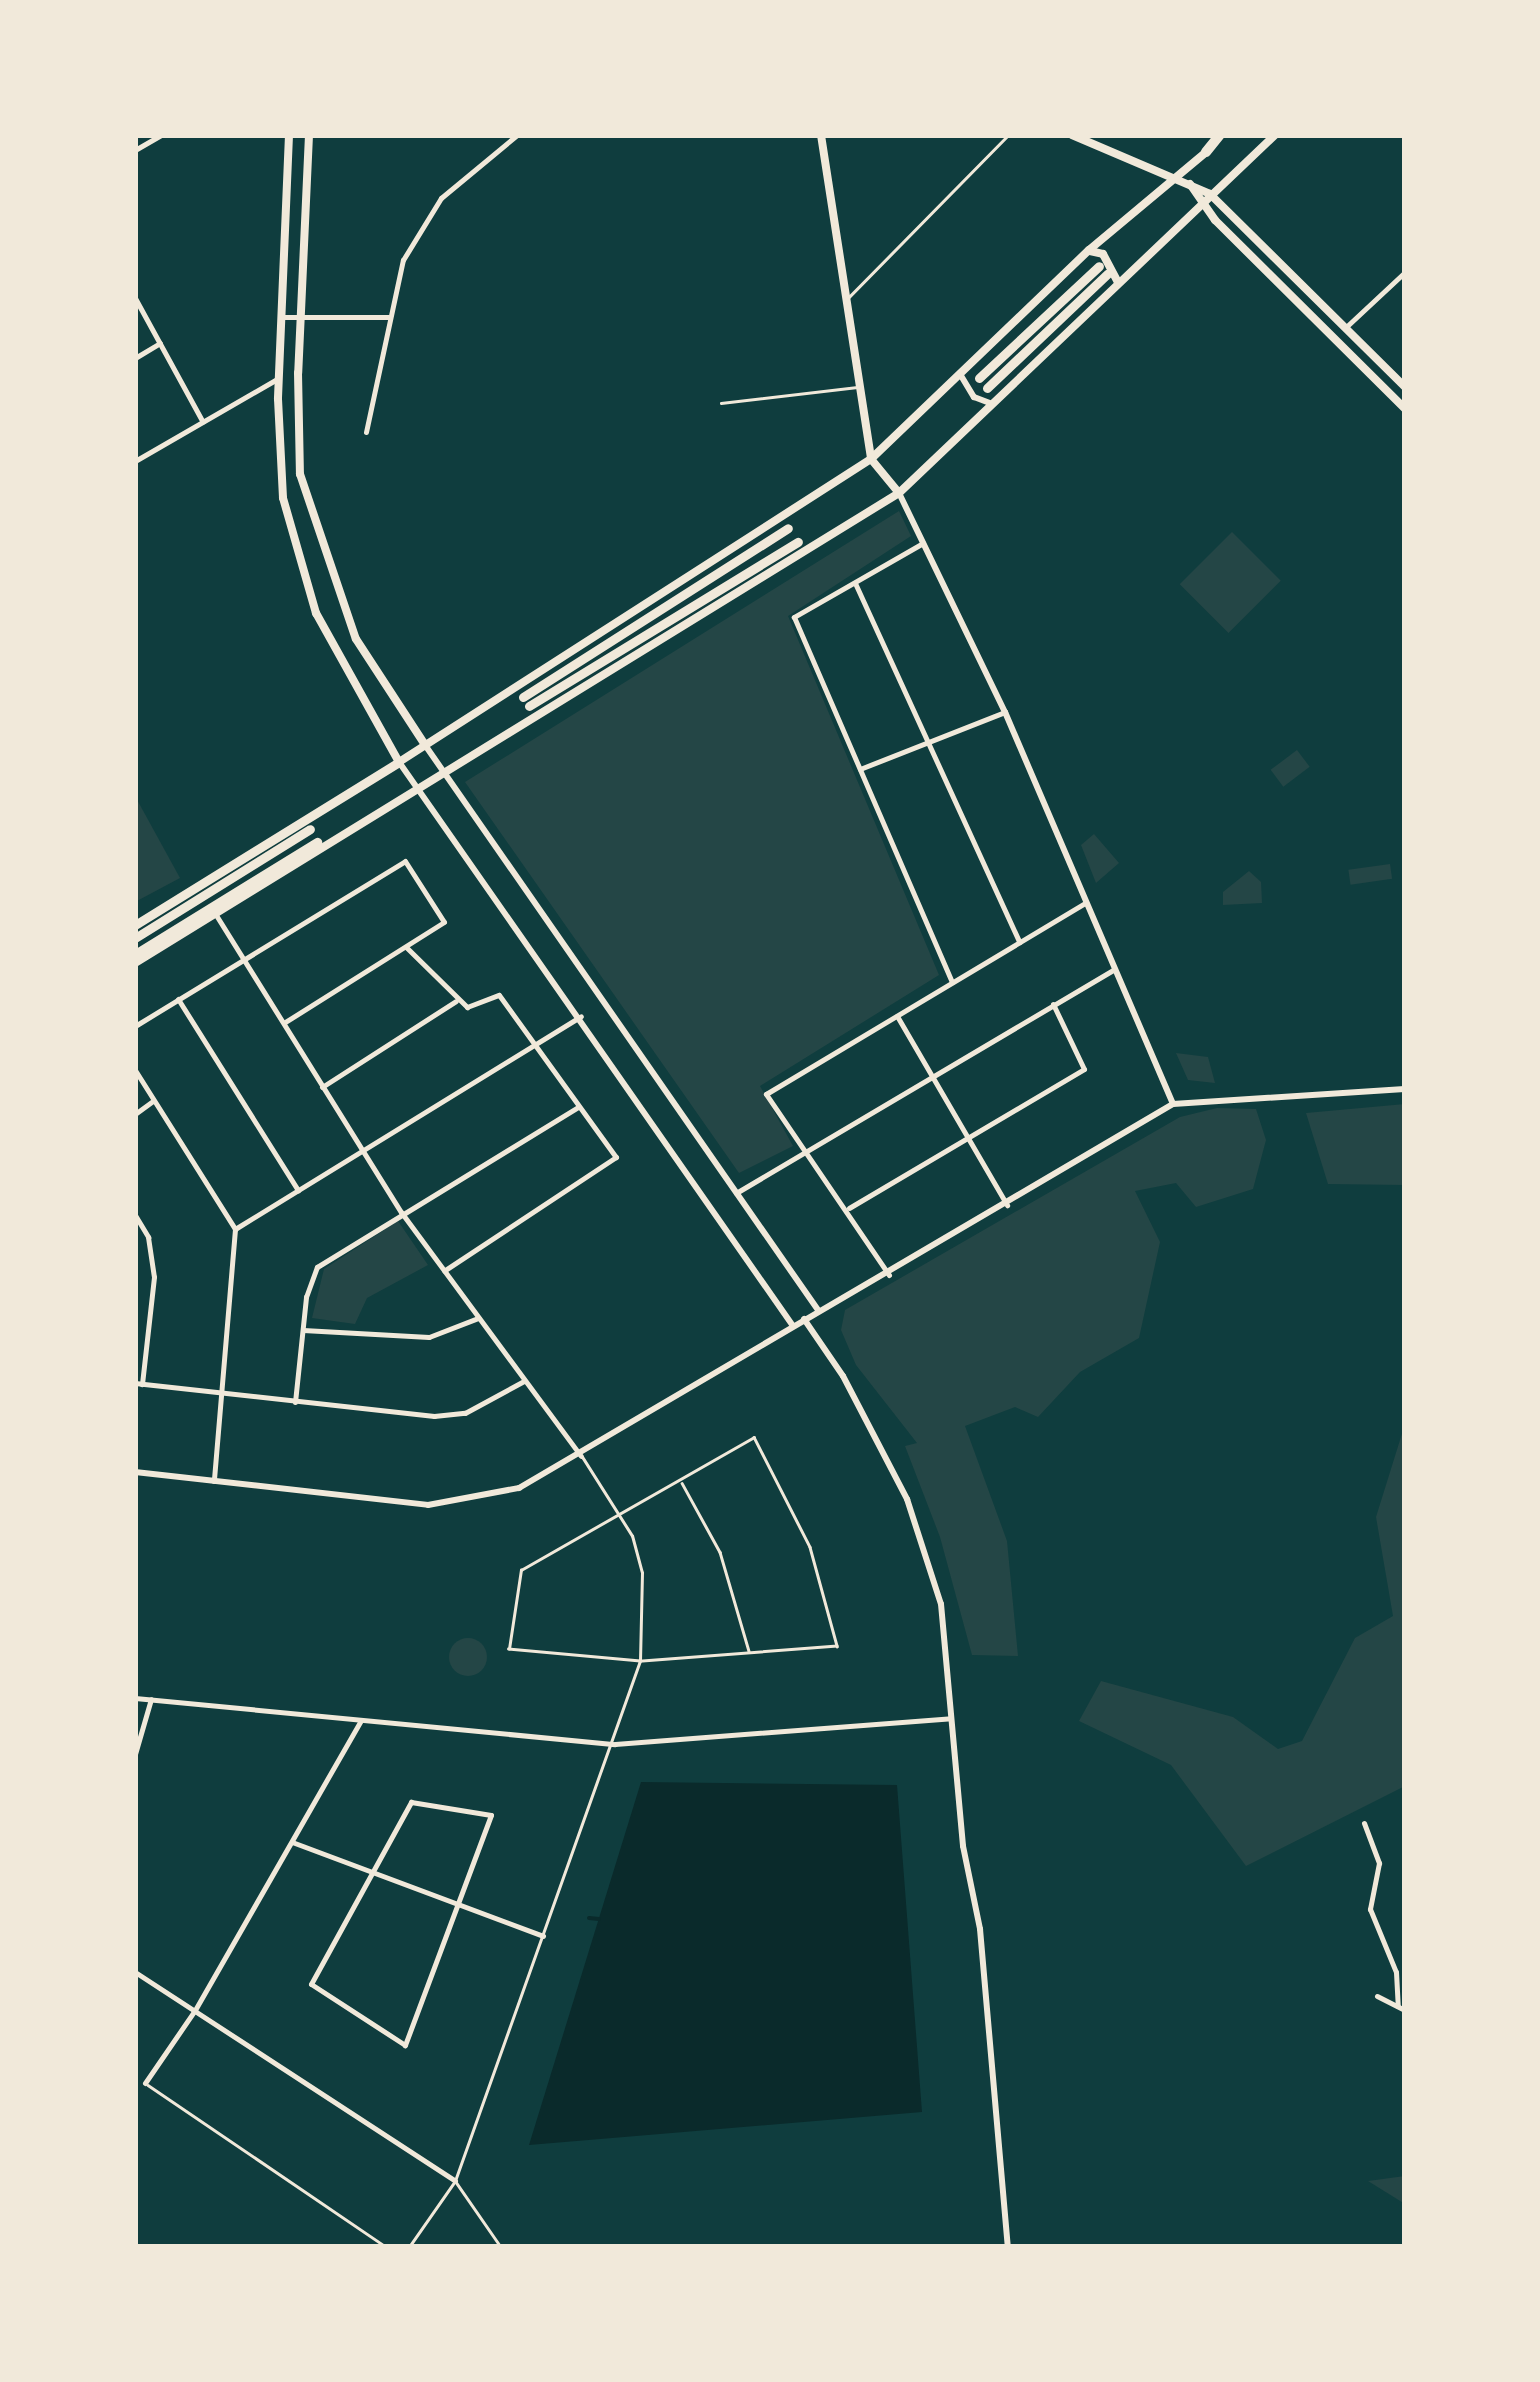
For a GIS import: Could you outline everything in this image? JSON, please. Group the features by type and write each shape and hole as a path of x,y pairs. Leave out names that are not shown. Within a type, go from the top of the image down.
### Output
{"highway":[{"path":"1206,152 1220,135"}],"main road":[{"path":"289,135 278,399 281,475 292,543 316,612 399,762"},
{"path":"309,135 297,397 300,474 356,639 424,745"},
{"path":"822,135 871,459 898,493"},
{"path":"1072,135 1210,194 1405,387"},
{"path":"135,963 420,792 898,493 1275,135"},
{"path":"135,926 871,459 1089,250 1206,152"},
{"path":"1190,184 1200,203 1405,409"},
{"path":"1089,250 1104,254 1118,282"},
{"path":"980,378 1099,266"},
{"path":"987,388 1107,274"},
{"path":"788,528 526,702 798,542"},
{"path":"135,938 310,829"},
{"path":"135,954 317,842"}],"street":[{"path":"135,150 161,135"},
{"path":"366,432 403,260 441,198 517,135"},
{"path":"1346,328 1405,272"},
{"path":"135,298 204,422"},
{"path":"281,317 388,317"},
{"path":"135,358 160,343"},
{"path":"960,372 974,396 992,404"},
{"path":"135,461 279,378"},
{"path":"898,493 1004,712 1173,1104"},
{"path":"925,542 794,617 952,982"},
{"path":"856,583 1018,942"},
{"path":"860,770 930,746 1004,712"},
{"path":"424,745 818,1310"},
{"path":"399,762 581,1016 793,1326"},
{"path":"135,1026 243,956 404,861 444,922 285,1022"},
{"path":"890,1276 850,1208 766,1094 1085,902"},
{"path":"216,915 401,1212 581,1456"},
{"path":"406,947 456,1001 467,1007 499,995 616,1157 444,1270"},
{"path":"736,1193 1116,968"},
{"path":"178,999 298,1190"},
{"path":"322,1087 456,1001"},
{"path":"850,1208 1084,1068 1053,1004"},
{"path":"235,1229 363,1154 581,1016"},
{"path":"897,1016 1007,1205"},
{"path":"135,1070 235,1229 218,1392 214,1481"},
{"path":"135,1472 458,1503 519,1488 581,1456 818,1310 890,1276 1173,1104 1405,1089"},
{"path":"135,1114 154,1102"},
{"path":"295,1402 317,1267 401,1212 578,1108"},
{"path":"135,1216 148,1238 154,1277 138,1384 450,1415 480,1406 524,1381"},
{"path":"304,1330 429,1337 478,1318"},
{"path":"804,1319 843,1376 907,1499 941,1604 951,1718 980,1929 1008,2247"},
{"path":"135,1698 615,1744 951,1718"},
{"path":"135,1754 151,1699"},
{"path":"146,2083 195,2010 361,1720"},
{"path":"412,1802 491,1816 405,2045 310,1984 372,1872 412,1802"},
{"path":"1364,1823 1379,1863 1370,1909 1396,1972 1398,2006"},
{"path":"292,1842 543,1936"},
{"path":"135,1972 455,2181"},
{"path":"1377,1996 1405,2010"}],"lane":[{"path":"845,301 1008,135"},
{"path":"721,404 858,387"},
{"path":"754,1438 810,1547 837,1646 640,1661 508,1649 520,1570 681,1482 754,1438"},
{"path":"410,2247 455,2181 615,1744 640,1661 642,1573 621,1513 581,1456"},
{"path":"681,1482 720,1552 750,1653"},
{"path":"146,2083 386,2247"},
{"path":"455,2181 501,2247"}],"shaded area":[{"path":"899,511 911,536 788,616 939,975 760,1086 793,1146 739,1173 465,782"},
{"path":"1232,532 1281,581 1228,633 1180,584"},
{"path":"1297,750 1310,767 1283,787 1271,770"},
{"path":"135,796 180,878 135,902"},
{"path":"1094,834 1119,863 1096,883 1081,845"},
{"path":"1390,864 1392,879 1350,885 1348,870"},
{"path":"1249,871 1261,882 1262,903 1223,905 1223,892"},
{"path":"1176,1053 1208,1057 1215,1083 1188,1080"},
{"path":"1405,1104 1405,1185 1328,1184 1306,1113"},
{"path":"1217,1108 1256,1109 1266,1140 1253,1189 1196,1207 1176,1183 1135,1191 1160,1242 1139,1338 1080,1372 1038,1417 1015,1407 965,1426 1007,1541 1018,1656 972,1655 940,1537 905,1446 917,1443 856,1365 841,1330 845,1310 1180,1117"},
{"path":"398,1221 428,1265 367,1298 355,1324 312,1318 324,1269"},
{"path":"1405,1424 1405,1786 1246,1866 1171,1765 1079,1721 1101,1681 1233,1717 1278,1749 1302,1741 1355,1638 1393,1616 1376,1517"},
{"path":"468,1638 482,1643 487,1657 482,1671 468,1676 454,1671 449,1657 454,1643"},
{"path":"641,1782 897,1785 922,2112 529,2145"},
{"path":"1405,2176 1405,2204 1368,2181"}],"waterway":[{"path":"589,1918 599,1919"}]}
